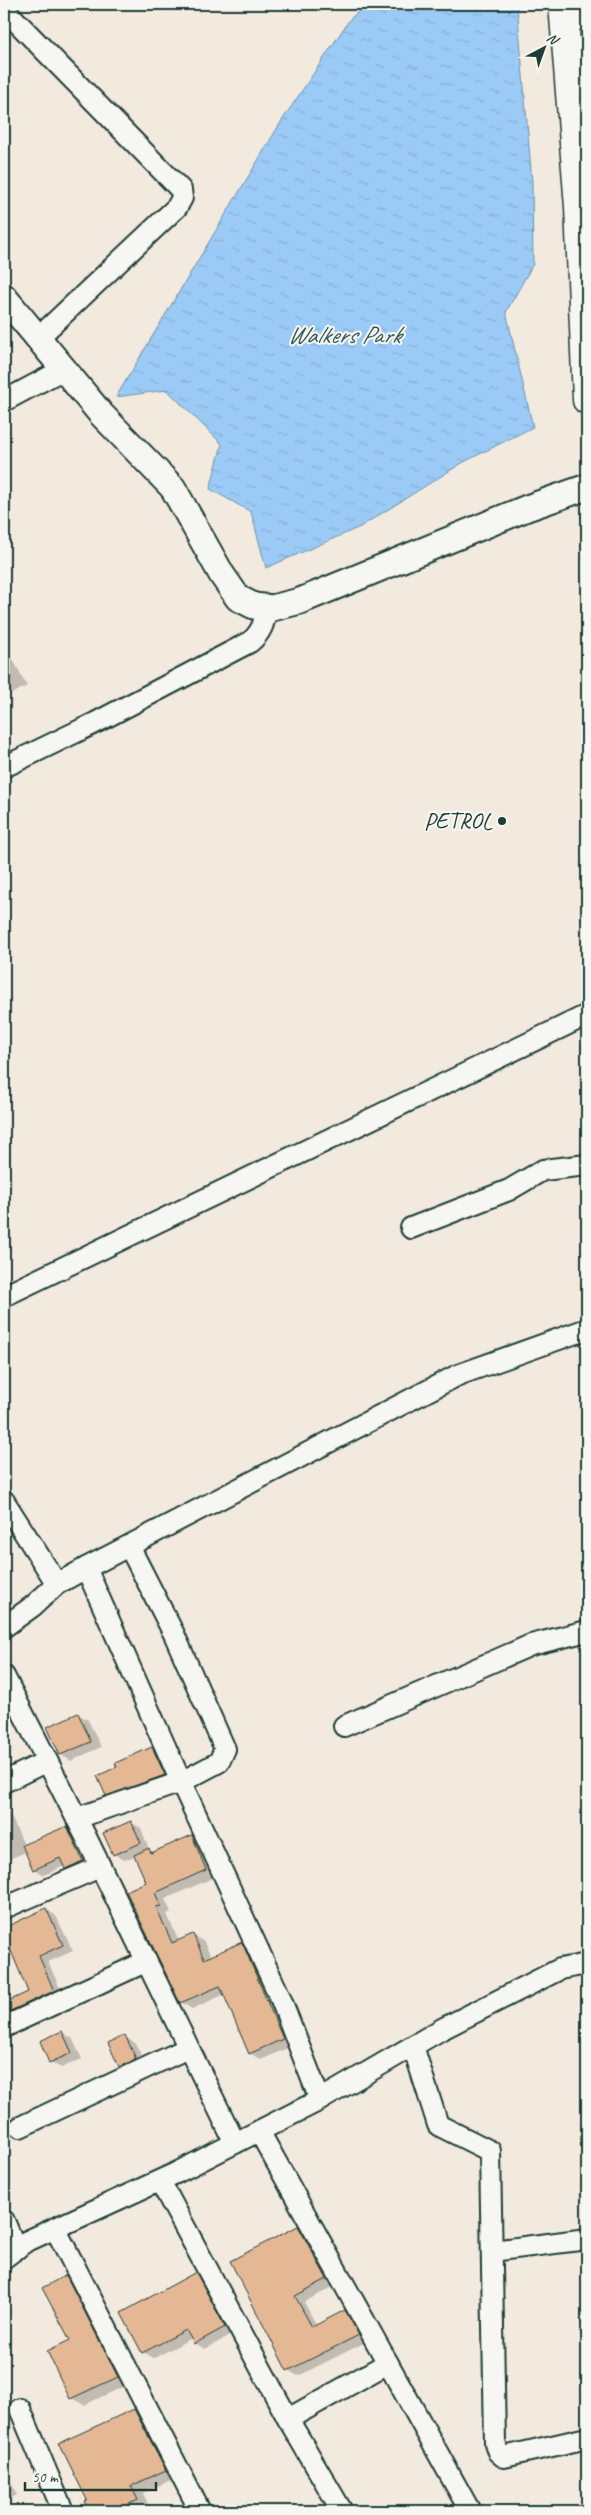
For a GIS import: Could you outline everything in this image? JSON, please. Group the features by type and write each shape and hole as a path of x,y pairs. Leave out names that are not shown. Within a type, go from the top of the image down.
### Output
{"highway":[{"path":"563,4 579,207 587,400"},
{"path":"586,4 587,18"}],"main road":[{"path":"4,297 101,414 173,488 222,575 238,598 254,606 267,608 300,601 527,508 587,487"}],"street":[{"path":"10,11 181,190 182,198 177,207 38,338"},
{"path":"4,401 64,369"},
{"path":"4,767 95,723 250,642 259,634 264,624 267,608"},
{"path":"4,1296 587,1014"},
{"path":"411,1228 510,1190 543,1170 587,1165"},
{"path":"4,1627 33,1606 57,1584 458,1375 587,1328"},
{"path":"4,1502 57,1584"},
{"path":"76,1818 181,1782 219,1762 225,1749 174,1634 129,1546"},
{"path":"86,1568 181,1782 276,1988 320,2100"},
{"path":"344,1726 531,1645 587,1631"},
{"path":"4,1676 100,1866 234,2143"},
{"path":"4,1782 47,1761"},
{"path":"4,1908 100,1866"},
{"path":"4,2027 145,1962"},
{"path":"4,2221 10,2253 25,2242 160,2180 320,2100 413,2046 560,1969 587,1964"},
{"path":"413,2046 438,2125 490,2151 495,2443 498,2452 504,2457 587,2438"},
{"path":"20,2128 188,2048"},
{"path":"259,2130 470,2511"},
{"path":"160,2180 288,2419 342,2511"},
{"path":"55,2228 200,2511"},
{"path":"492,2251 587,2239"},
{"path":"288,2419 388,2363"},
{"path":"20,2409 63,2511"}],"water":[{"name":"Walkers Park","path":"367,4 517,4 532,182 533,264 506,312 533,427 462,463 360,527 266,568 251,512 210,489 222,444 167,390 116,397 281,122 350,19"}],"building":[{"path":"78,1713 91,1742 60,1755 47,1727"},
{"path":"152,1747 165,1775 106,1796 97,1776 117,1767 115,1763"},
{"path":"131,1821 141,1843 113,1855 103,1833"},
{"path":"67,1826 83,1861 65,1869 60,1858 33,1870 22,1845"},
{"path":"192,1835 206,1870 155,1893 161,1906 156,1907 172,1943 193,1934 204,1959 242,1942 283,2039 249,2054 220,1986 180,2003 126,1891 146,1882 134,1855 149,1848 151,1853"},
{"path":"46,1908 63,1945 39,1956 54,1991 8,2012 4,2003 28,1992 4,1934 4,1928"},
{"path":"62,2031 72,2053 49,2063 40,2041"},
{"path":"125,2035 136,2059 119,2067 108,2043"},
{"path":"298,2226 327,2279 295,2296 312,2327 345,2310 359,2335 287,2371 230,2261"},
{"path":"196,2272 225,2327 194,2344 186,2330 142,2353 121,2313"},
{"path":"66,2275 118,2377 70,2399 47,2351 70,2340 42,2288"},
{"path":"134,2409 166,2470 131,2486 138,2500 114,2511 89,2511 84,2501 87,2500 59,2443"}],"place":[{"name":"PETROL","path":"502,821"}]}
